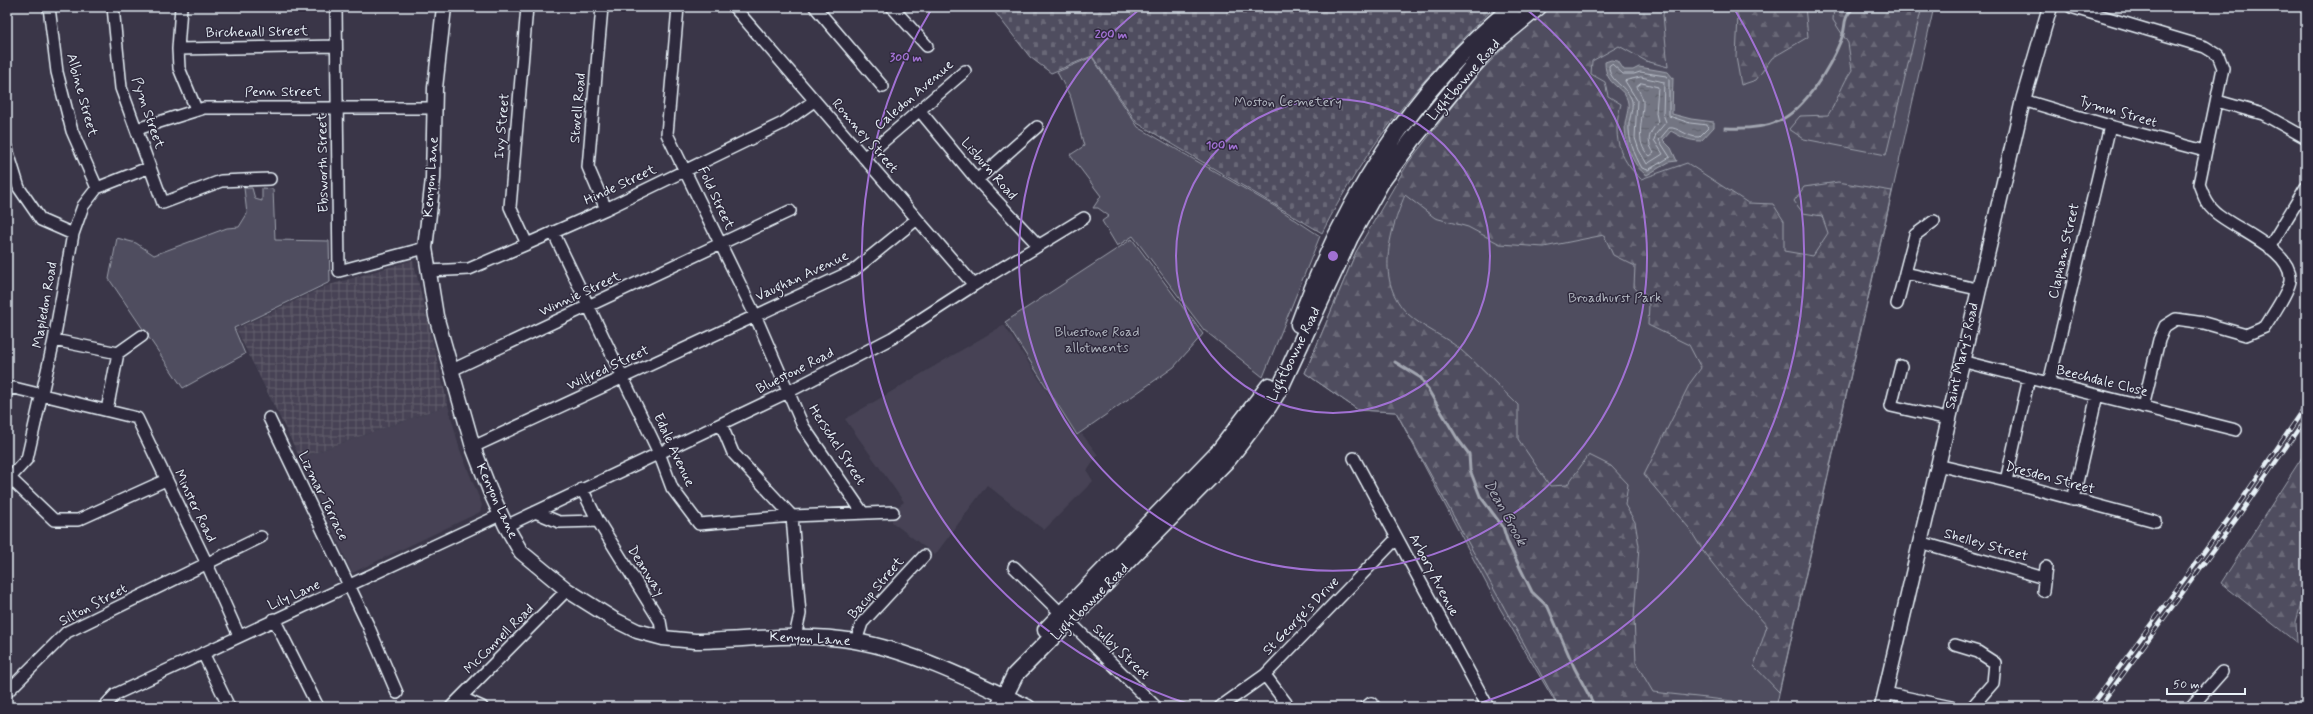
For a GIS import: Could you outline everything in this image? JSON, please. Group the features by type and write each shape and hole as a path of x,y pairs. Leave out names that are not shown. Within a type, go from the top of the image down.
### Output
{"main road":[{"name":"Lightbowne Road","path":"1001,701 1016,675 1220,450 1259,400 1273,381 1297,331 1316,278 1359,191 1390,142 1414,107 1458,58 1513,7"},
{"name":"Lightbowne Road","path":"1066,619 1229,458 1268,407 1280,386 1350,237 1381,182 1412,140 1486,50 1538,7"}],"street":[{"name":"Albine Street","path":"49,7 57,72 72,131 97,188"},
{"name":"Pym Street","path":"113,7 121,88 163,203 221,181 270,179"},
{"path":"181,7 178,49 179,68 196,109"},
{"name":"Ebsworth Street","path":"336,7 339,271 426,248"},
{"name":"Kenyon Lane","path":"444,7 434,108 433,179 426,248 428,270 436,316 473,447 503,521 521,552 567,590 613,620 637,631 663,638 695,641 796,636 856,641 908,656 1001,701 1028,707"},
{"name":"Ivy Street","path":"527,7 510,208 527,244"},
{"name":"Stovell Road","path":"602,7 588,168 606,209"},
{"name":"Fold Street","path":"678,7 667,134 686,170 755,315 788,392"},
{"name":"Romney Street","path":"734,7 974,285"},
{"path":"814,7 883,87"},
{"path":"892,7 927,46"},
{"name":"Saint Mary's Road","path":"1882,707 1977,289 2023,100 2050,7"},
{"path":"2071,7 2212,50 2218,55 2223,68 2205,151 2200,184 2204,198 2214,211 2269,248 2284,261 2290,271 2290,282 2265,327 2246,335 2204,323 2176,319 2165,326 2159,340 2143,407"},
{"name":"Birchenall Street","path":"178,49 336,46"},
{"name":"Caledon Avenue","path":"864,158 920,111 965,70"},
{"name":"Tymm Street","path":"2023,100 2110,126 2205,151"},
{"name":"Hinde Street","path":"428,270 469,269 527,244 606,209 783,123 814,101"},
{"path":"2217,101 2263,114 2306,138"},
{"name":"Penn Street","path":"137,129 196,109 337,107 434,108"},
{"name":"Lisburn Road","path":"920,111 978,180 1038,245"},
{"name":"Clapham Street","path":"2048,383 2110,126"},
{"path":"978,180 1037,127"},
{"path":"7,148 19,188 41,220 73,234"},
{"path":"97,188 150,167"},
{"path":"2269,248 2306,187"},
{"name":"Mapledon Road","path":"8,480 27,460 54,340 73,234 83,206 97,188"},
{"name":"Winnie Street","path":"452,370 790,211"},
{"name":"Bluestone Road","path":"503,521 535,512 788,392 892,338 1038,245 1084,218"},
{"name":"Vaughan Avenue","path":"755,315 854,270 917,219"},
{"path":"1896,304 1916,235 1934,221"},
{"name":"Edale Avenue","path":"553,232 659,453 672,488 699,524 792,516 892,512"},
{"path":"1905,273 1977,289"},
{"name":"Wilfred Street","path":"473,447 755,315"},
{"path":"7,390 14,388 106,410 118,354 142,336"},
{"path":"54,340 118,354"},
{"name":"Beechdale Close","path":"1961,361 2236,430"},
{"path":"1901,366 1891,406 1948,419"},
{"path":"2006,481 2028,378"},
{"name":"Herschel Street","path":"788,392 803,426 863,513"},
{"path":"2073,500 2097,395"},
{"name":"Minster Road","path":"106,410 137,418 207,564 238,636"},
{"name":"Lizmar Terrace","path":"269,418 350,586 397,693"},
{"path":"721,424 733,453 792,516 800,614 796,636"},
{"name":"Arbory Avenue","path":"1354,458 1488,707"},
{"name":"Dresden Street","path":"1937,465 2006,481 2155,521"},
{"path":"8,480 54,520 78,520 166,480"},
{"name":"Deanway","path":"582,489 598,521 660,621 663,638"},
{"path":"535,512 559,522 598,521"},
{"name":"Lily Lane","path":"104,707 116,694 274,619 503,521"},
{"name":"Silton Street","path":"7,692 67,632 261,537"},
{"name":"St George's Drive","path":"1220,707 1265,675 1397,538"},
{"name":"Shelley Street","path":"1920,542 2044,578"},
{"name":"Bacup Street","path":"856,641 862,623 924,556"},
{"name":"Sulby Street","path":"1014,567 1156,707"},
{"name":"Shelley Street","path":"2043,591 2046,567"},
{"name":"McConnell Road","path":"451,707 462,698 567,590"},
{"path":"274,619 318,707"},
{"path":"1955,645 1978,652 1995,664 1993,683 1972,707"},
{"path":"203,653 229,707"},
{"path":"2191,707 2222,672"},
{"path":"1265,675 1289,707"},
{"path":"1885,693 1952,707"},
{"path":"462,698 482,707"},
{"path":"1366,707 1371,703 1375,707"}],"shaded area":[{"path":"413,260 448,405 300,458 236,329 326,286"},
{"path":"1004,325 1076,436 1082,434 1098,455 1087,471 1093,481 1044,530 987,485 935,555 892,522 892,511 904,502 845,419"},
{"path":"448,405 460,450 482,505 480,512 352,573 300,458"}],"green space":[{"name":"Moston Cemetery","path":"991,7 1495,7 1444,58 1398,112 1358,170 1322,233 1137,123 1092,56 1051,73 1030,57"},
{"name":"Broadhurst Park","path":"1550,7 1934,7 1776,707 1558,707 1495,600 1396,412 1358,410 1305,373 1356,252 1474,78 1526,25"},
{"path":"1550,7 1665,7 1663,15 1668,67 1646,61 1619,46 1592,61 1591,74 1605,82 1608,96 1621,104 1617,126 1619,145 1627,163 1641,179 1687,163 1748,203 1773,204 1784,221 1784,251 1813,256 1828,233 1822,216 1803,213 1794,201 1804,187 1838,182 1892,191 1779,692 1754,666 1767,626 1725,579 1705,554 1689,528 1644,475 1690,383 1701,368 1689,345 1648,325 1649,304 1634,287 1635,266 1613,255 1604,235 1544,247 1500,244 1468,227 1435,218 1405,195 1394,225 1390,241 1388,272 1391,287 1398,301 1414,319 1461,350 1476,363 1518,405 1518,439 1550,486 1567,485 1589,455 1611,466 1628,484 1625,505 1635,522 1639,546 1634,618 1636,663 1653,692 1733,701 1739,707 1559,707 1396,412 1358,410 1305,373 1356,252 1408,163 1474,78 1526,25"},
{"path":"1735,7 1805,7 1808,37 1772,58 1756,80 1741,85 1736,57 1738,16"},
{"path":"1834,7 1922,7 1886,155 1804,139 1789,129 1800,116 1828,115 1852,70 1848,43 1833,20"},
{"path":"1092,57 1138,127 1276,207 1320,236 1263,377 1204,330 1133,236 1117,246 1102,221 1109,216 1098,208 1093,208 1101,196 1070,155 1084,146 1071,98 1057,72"},
{"path":"244,188 252,188 255,199 262,201 262,188 273,189 275,240 329,241 330,282 234,328 245,354 183,388 109,279 117,238 136,243 154,255 227,228 239,227 247,214"},
{"name":"Bluestone Road allotments","path":"1132,239 1203,334 1174,367 1077,435 1005,322"},
{"path":"2306,451 2306,603 2301,604 2296,622 2297,643 2221,583"}],"water":[{"path":"1611,60 1618,61 1624,70 1633,70 1639,67 1668,72 1673,78 1672,114 1691,119 1714,122 1714,127 1701,141 1685,138 1671,131 1663,140 1671,148 1677,161 1669,162 1647,175 1637,166 1630,153 1626,138 1625,124 1628,103 1623,93 1611,82 1608,77 1605,62"}],"waterway":[{"path":"1725,128 1752,128 1766,125 1779,121 1799,107 1824,74 1843,35 1847,16 1854,7"},
{"name":"Dean Brook","path":"1395,362 1421,378 1457,438 1469,454 1470,470 1480,496 1503,527 1508,543 1532,592 1548,607 1574,667 1595,707"}],"railway":[{"path":"2090,707 2232,514 2306,406"},
{"path":"2099,707 2237,518 2306,418"}]}
